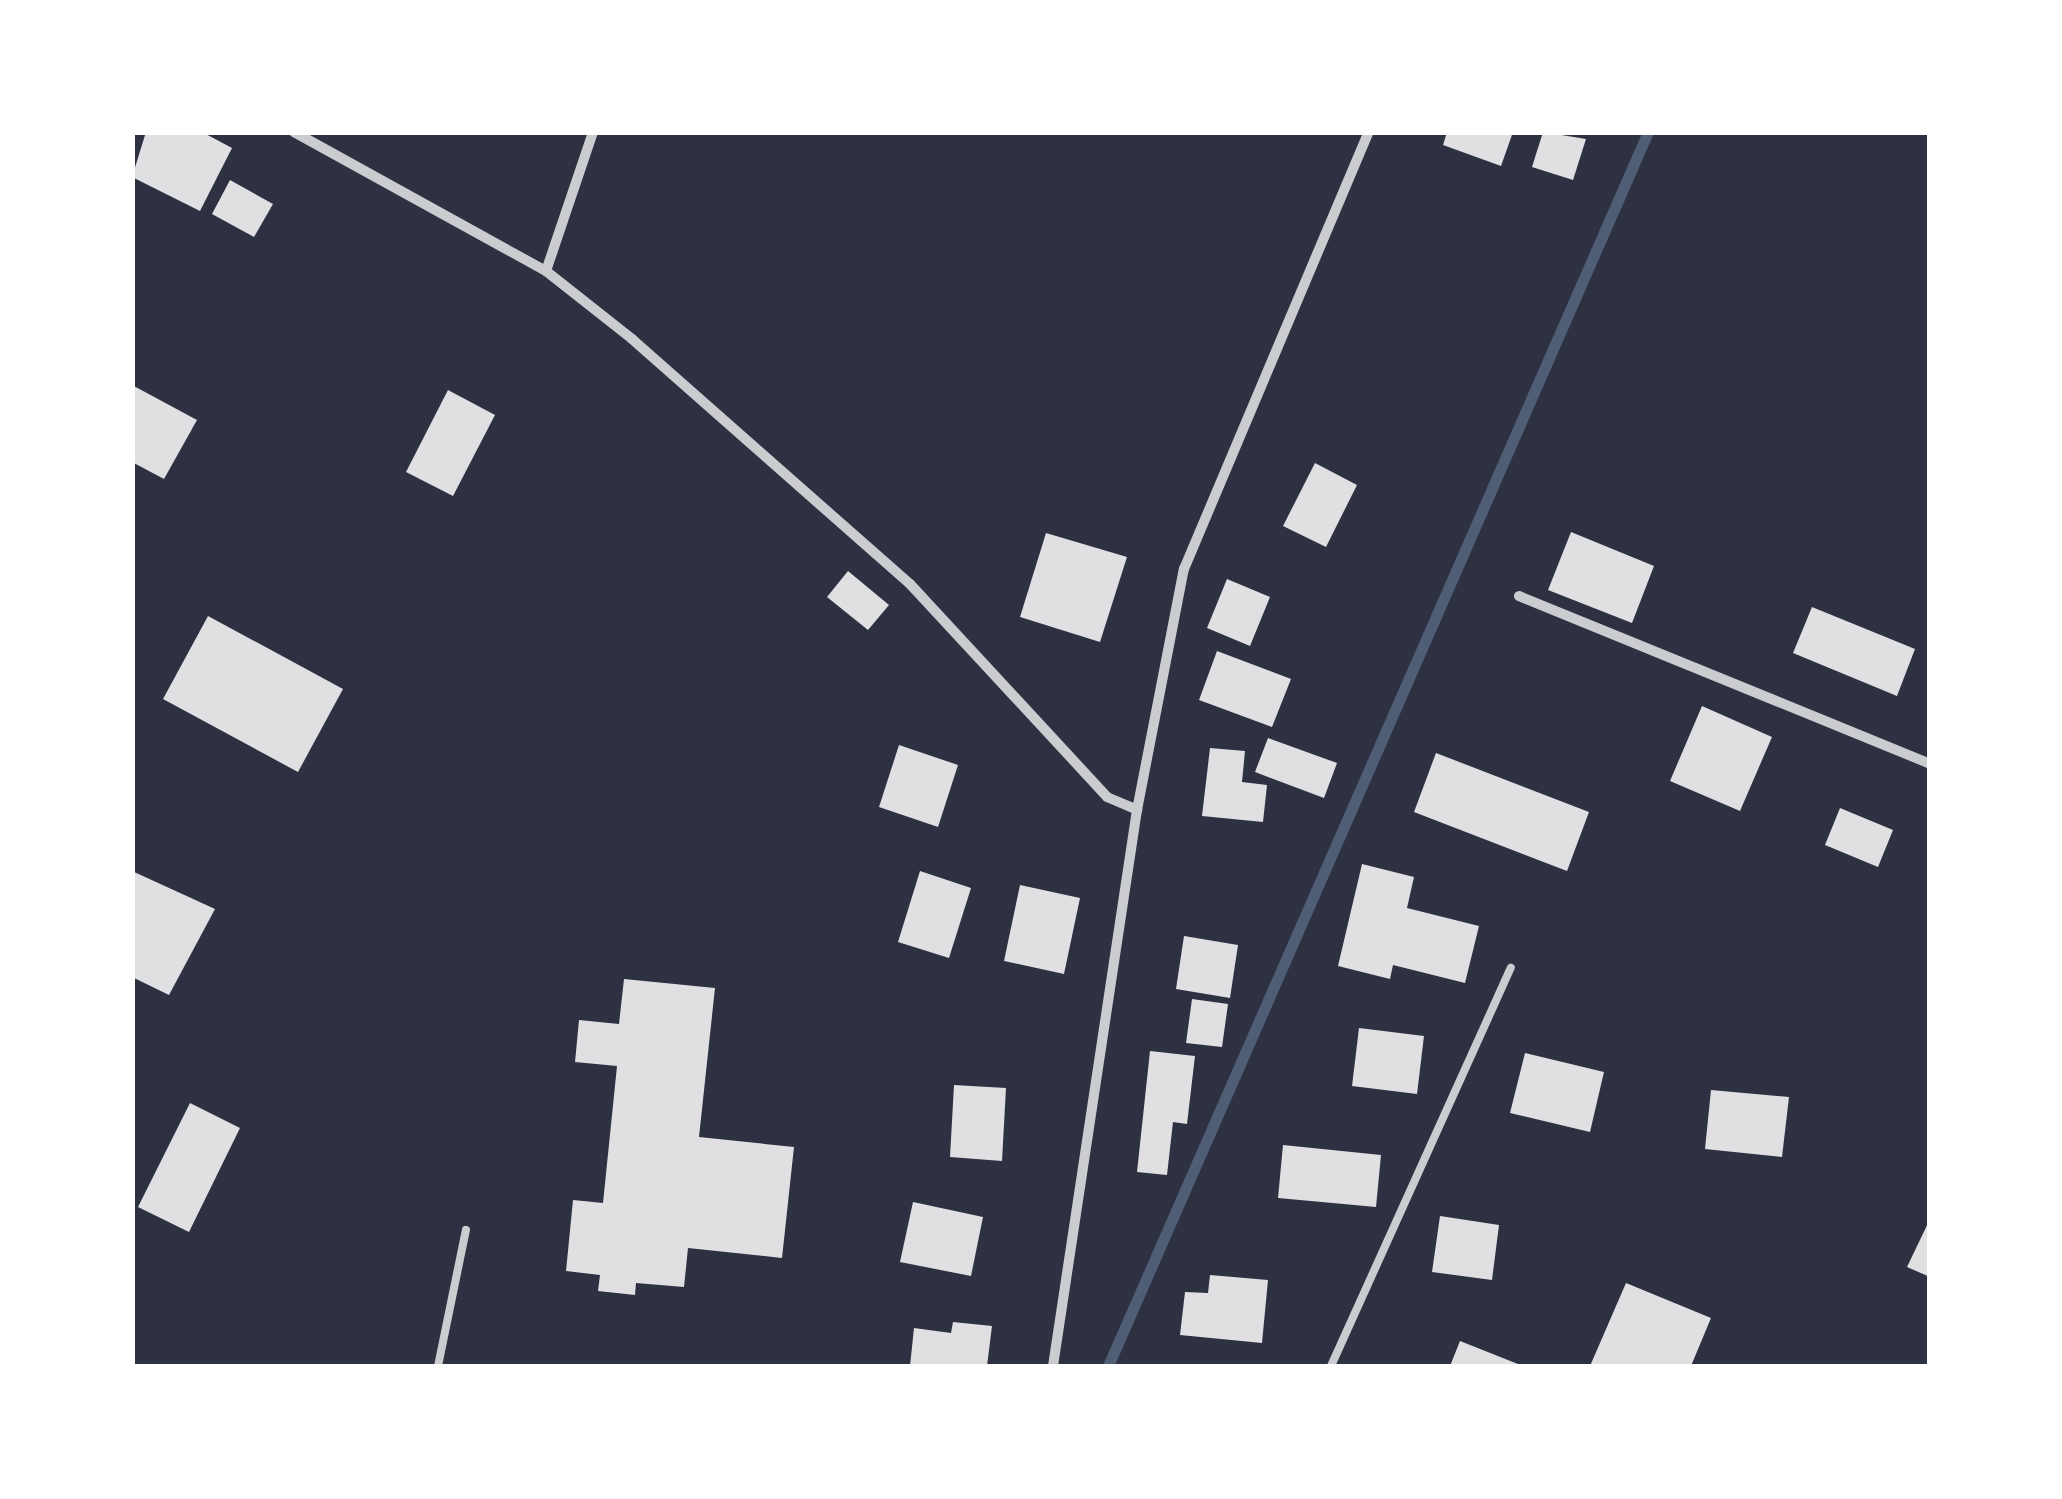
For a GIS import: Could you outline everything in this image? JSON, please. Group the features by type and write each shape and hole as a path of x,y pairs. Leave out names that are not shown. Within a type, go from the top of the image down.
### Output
{"street":[{"path":"294,132 546,271 769,454 992,665 1107,797 1137,810"},
{"path":"546,271 593,132"},
{"path":"1054,1366 1137,810 1184,568 1368,132"},
{"path":"1519,596 1930,764"}],"lane":[{"path":"1331,1366 1511,968"},
{"path":"438,1366 466,1230"}],"building":[{"path":"146,132 202,132 232,148 200,211 132,177"},
{"path":"1447,132 1513,132 1501,166 1443,145"},
{"path":"1543,132 1586,139 1573,180 1532,167"},
{"path":"230,180 273,204 254,237 212,214"},
{"path":"132,385 197,420 164,479 132,462"},
{"path":"448,390 495,415 453,496 406,472"},
{"path":"1315,463 1357,485 1326,547 1283,526"},
{"path":"1571,532 1654,566 1632,623 1548,590"},
{"path":"1046,533 1127,557 1100,642 1020,617"},
{"path":"848,571 889,605 868,630 827,597"},
{"path":"1227,579 1270,597 1250,646 1207,628"},
{"path":"1812,607 1915,649 1897,696 1793,653"},
{"path":"208,616 343,689 298,772 163,699"},
{"path":"1217,651 1291,679 1272,727 1199,700"},
{"path":"1702,706 1772,737 1740,811 1670,781"},
{"path":"1268,738 1337,763 1324,798 1255,772"},
{"path":"899,745 958,765 938,827 879,807"},
{"path":"1210,748 1245,751 1242,782 1267,785 1263,822 1202,816"},
{"path":"1436,753 1589,812 1567,871 1414,812"},
{"path":"1840,808 1893,830 1878,867 1825,845"},
{"path":"1362,864 1414,877 1407,908 1479,926 1465,983 1393,965 1390,979 1338,966"},
{"path":"132,871 215,909 169,995 132,977"},
{"path":"920,871 971,888 949,958 898,942"},
{"path":"1020,885 1080,898 1064,974 1004,961"},
{"path":"1184,936 1238,945 1230,998 1176,989"},
{"path":"624,979 715,988 699,1137 794,1147 782,1258 688,1248 684,1287 636,1283 635,1295 598,1291 600,1275 566,1271 573,1200 603,1203 617,1066 575,1062 579,1020 619,1024"},
{"path":"1192,999 1228,1004 1222,1047 1186,1043"},
{"path":"1359,1028 1424,1036 1417,1094 1352,1086"},
{"path":"1150,1051 1195,1056 1187,1124 1173,1122 1167,1175 1137,1172"},
{"path":"1525,1053 1604,1072 1590,1132 1510,1113"},
{"path":"954,1085 1006,1088 1002,1161 950,1157"},
{"path":"1711,1090 1789,1097 1782,1157 1705,1149"},
{"path":"190,1103 240,1128 189,1232 138,1207"},
{"path":"1283,1145 1381,1155 1376,1207 1278,1198"},
{"path":"913,1202 983,1217 971,1276 900,1262"},
{"path":"1440,1216 1499,1225 1492,1280 1432,1272"},
{"path":"1930,1219 1930,1277 1907,1267"},
{"path":"1210,1275 1268,1280 1262,1343 1180,1335 1185,1292 1208,1293"},
{"path":"1626,1283 1711,1318 1691,1366 1590,1366"},
{"path":"953,1322 992,1326 987,1366 910,1366 914,1328 951,1333"},
{"path":"1460,1341 1523,1366 1450,1366"}],"waterway":[{"path":"1108,1366 1648,132"}]}
